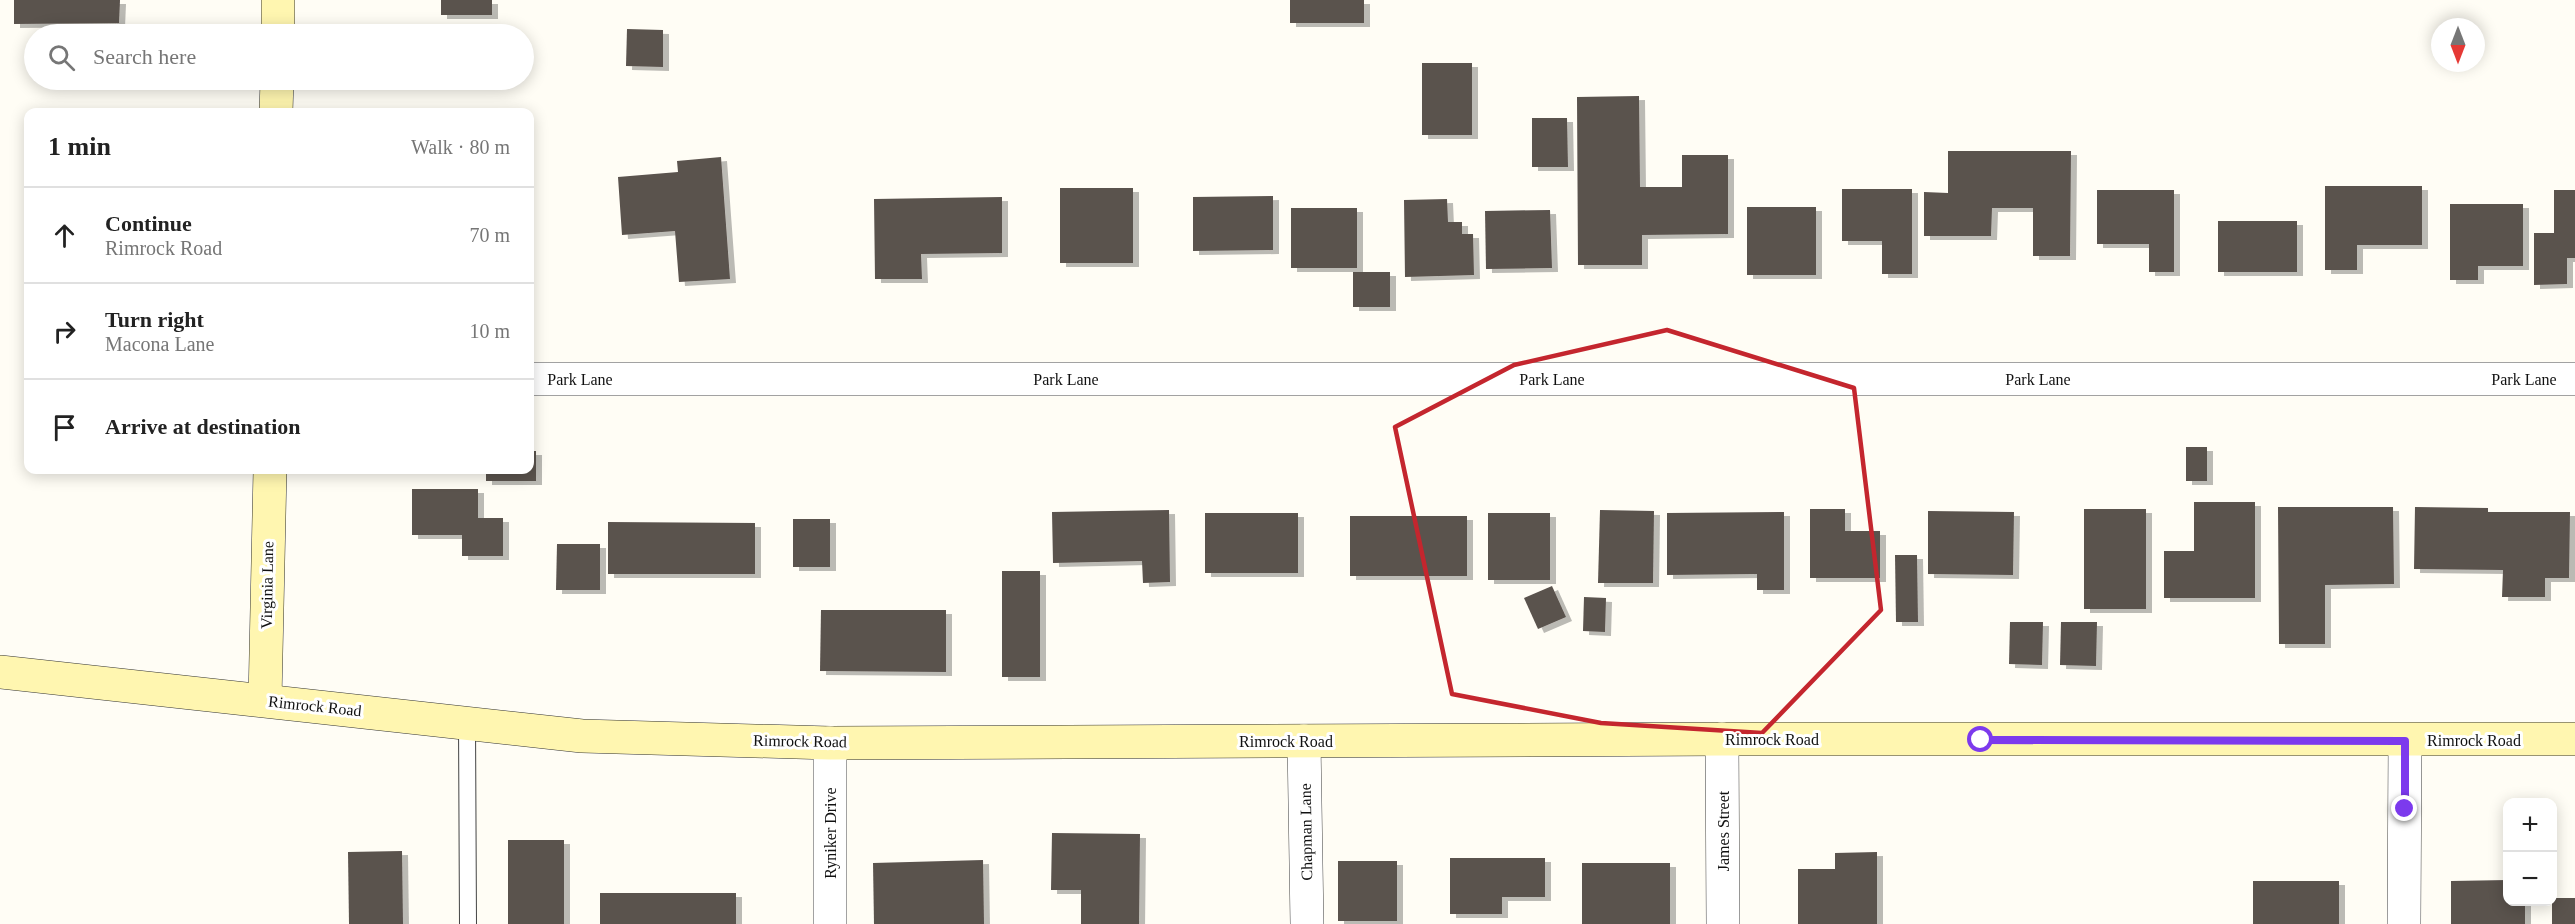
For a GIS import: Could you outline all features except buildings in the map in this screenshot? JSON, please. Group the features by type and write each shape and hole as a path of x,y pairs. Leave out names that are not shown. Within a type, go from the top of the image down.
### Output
{"main road":[{"path":"278,0 278,24"},
{"path":"276,108 277,90"},
{"name":"Virginia Lane","path":"265,700 270,474"},
{"name":"Rimrock Road","path":"0,672 582,735 830,742 1722,739 2575,740"}],"street":[{"name":"Park Lane","path":"534,379 2575,379"},
{"name":"James Street","path":"1722,739 1723,924"},
{"name":"Chapman Lane","path":"1304,741 1307,924"},
{"path":"2404,924 2405,741"},
{"name":"Ryniker Drive","path":"830,742 830,924"}],"lane":[{"path":"467,723 468,924"}],"highlighted area":[{"path":"1667,330 1854,388 1881,610 1762,733 1601,723 1452,694 1395,427 1514,365"}],"route":[{"path":"1981,740 2405,741 2405,809"}]}
